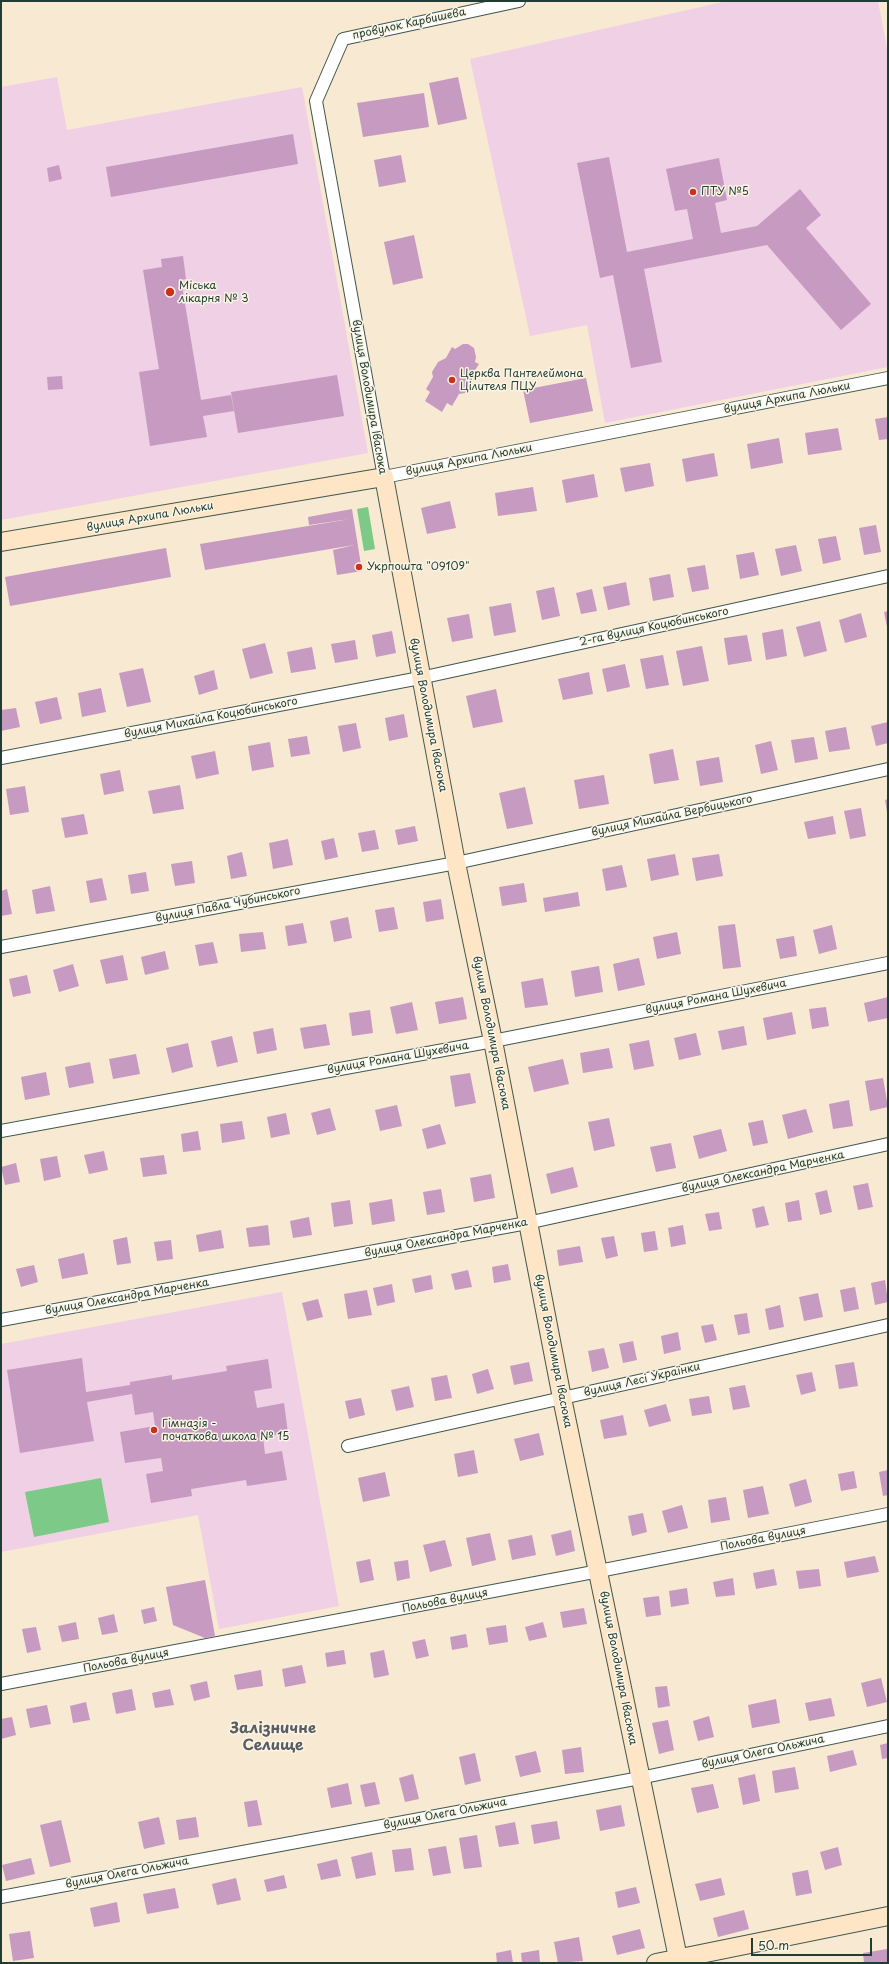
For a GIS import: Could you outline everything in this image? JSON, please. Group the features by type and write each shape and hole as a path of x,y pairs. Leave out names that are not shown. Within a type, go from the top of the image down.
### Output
{"street":[{"name":"провулок Карбишева","path":"316,101 342,39 519,1"},
{"name":"вулиця Володимира Івасюка","path":"316,101 420,678 456,863 493,1041 562,1398 599,1571 678,1961"},
{"name":"вулиця Архипа Люльки","path":"1,542 384,477 888,378"},
{"name":"2-га вулиця Коцюбинського","path":"420,678 888,576"},
{"name":"вулиця Михайла Коцюбинського","path":"1,758 420,678"},
{"name":"вулиця Михайла Вербицького","path":"456,863 888,769"},
{"name":"вулиця Павла Чубинського","path":"1,947 456,863"},
{"name":"вулиця Романа Шухевича","path":"1,1131 493,1041 888,964"},
{"name":"вулиця Олександра Марченка","path":"1,1320 527,1223 888,1144"},
{"name":"вулиця Лесі Українки","path":"348,1446 888,1325"},
{"name":"Польова вулиця","path":"1,1684 599,1571 888,1514"},
{"name":"вулиця Олега Ольжича","path":"1,1897 640,1778 888,1726"},
{"path":"656,1963 678,1961 888,1916"}],"shaded area":[{"name":"ПТУ №5","path":"727,1 878,1 888,53 888,367 605,423 587,325 530,336 470,59"},
{"name":"Міська лікарня № 3","path":"57,77 67,130 302,87 368,453 1,520 1,87"},
{"name":"Гімназія - початкова школа № 15","path":"282,1292 339,1606 219,1629 198,1515 1,1552 1,1344"}],"green space":[{"path":"368,507 375,549 364,551 357,509"},
{"path":"101,1478 109,1522 34,1537 25,1492"}],"building":[{"path":"458,77 467,119 438,125 429,83"},
{"path":"424,93 429,127 363,137 357,103"},
{"path":"293,134 298,164 111,197 106,167"},
{"path":"401,155 406,182 379,187 374,160"},
{"path":"609,157 627,252 693,239 687,209 675,211 666,169 719,158 727,200 715,203 721,233 757,226 800,189 821,215 806,228 871,304 841,330 767,245 644,269 662,362 631,368 613,275 600,278 577,163"},
{"path":"59,165 62,179 49,182 47,168"},
{"path":"414,235 423,278 393,285 384,242"},
{"path":"183,256 186,279 181,280 201,400 231,395 234,411 203,416 207,437 150,446 139,372 159,369 143,270 162,267 161,259"},
{"name":"Церква Пантелеймона Цілителя ПЦУ","path":"463,344 468,344 474,348 476,357 475,362 479,364 472,375 472,383 465,393 459,394 452,406 447,403 442,412 425,401 430,392 426,389 433,377 432,372 438,362 446,358 452,347 455,349"},
{"path":"337,375 344,416 238,433 231,392"},
{"path":"62,376 63,389 48,390 47,377"},
{"path":"586,378 593,411 530,423 523,390"},
{"path":"888,417 888,439 879,440 875,419"},
{"path":"838,428 842,450 808,455 805,433"},
{"path":"779,438 783,463 751,469 747,444"},
{"path":"714,453 718,476 686,482 682,459"},
{"path":"650,463 654,486 625,492 620,468"},
{"path":"594,474 598,497 566,503 562,480"},
{"path":"533,487 537,511 498,516 495,493"},
{"path":"450,501 456,528 427,534 421,508"},
{"path":"352,509 362,571 337,575 333,550 354,545 205,570 200,544 350,519 309,525 308,517"},
{"path":"876,525 881,552 864,555 859,528"},
{"path":"836,536 841,560 823,564 818,539"},
{"path":"796,545 802,571 781,576 775,549"},
{"path":"166,548 171,577 10,606 5,577"},
{"path":"754,552 759,575 740,579 736,555"},
{"path":"705,565 709,589 692,592 687,568"},
{"path":"670,574 674,597 653,601 649,578"},
{"path":"626,582 630,605 608,610 603,587"},
{"path":"554,587 560,616 542,620 536,591"},
{"path":"592,589 597,611 581,614 576,593"},
{"path":"511,603 516,632 494,636 489,607"},
{"path":"888,611 888,627 887,627 884,612"},
{"path":"861,613 867,637 845,643 839,620"},
{"path":"469,614 473,638 452,642 447,618"},
{"path":"820,621 827,651 804,657 796,627"},
{"path":"783,629 787,656 766,660 762,633"},
{"path":"392,631 396,653 376,657 372,635"},
{"path":"747,635 752,661 728,665 724,638"},
{"path":"355,640 358,659 335,663 331,644"},
{"path":"265,643 273,673 250,679 242,649"},
{"path":"702,646 709,681 683,686 676,651"},
{"path":"312,647 316,669 291,673 287,652"},
{"path":"663,655 669,685 646,689 640,659"},
{"path":"625,664 630,687 607,692 602,669"},
{"path":"143,668 151,702 127,707 119,673"},
{"path":"214,670 218,689 199,695 194,676"},
{"path":"589,672 593,694 563,700 558,679"},
{"path":"101,688 106,712 82,717 78,693"},
{"path":"496,689 503,722 473,728 466,696"},
{"path":"57,697 62,719 40,724 35,702"},
{"path":"16,708 20,727 1,731 1,710"},
{"path":"404,714 408,737 389,741 385,718"},
{"path":"888,722 888,743 876,746 871,726"},
{"path":"356,723 361,748 343,752 338,726"},
{"path":"846,727 850,749 829,752 825,731"},
{"path":"307,736 310,754 291,757 288,739"},
{"path":"814,737 818,759 795,763 791,740"},
{"path":"771,741 778,770 761,774 755,745"},
{"path":"270,742 274,767 252,771 248,746"},
{"path":"673,749 679,780 654,784 649,754"},
{"path":"215,751 219,774 196,779 191,756"},
{"path":"719,757 723,782 700,786 696,761"},
{"path":"120,770 124,791 104,795 100,774"},
{"path":"604,775 609,804 579,809 574,780"},
{"path":"180,785 184,809 153,814 148,791"},
{"path":"25,786 29,812 10,815 6,789"},
{"path":"525,787 533,824 507,829 499,793"},
{"path":"888,799 888,812 887,812 885,800"},
{"path":"861,808 866,836 850,839 844,811"},
{"path":"84,814 88,834 65,838 61,818"},
{"path":"833,816 836,834 808,839 804,822"},
{"path":"415,826 418,841 398,845 395,830"},
{"path":"375,830 379,849 362,852 358,833"},
{"path":"334,838 338,857 325,860 321,841"},
{"path":"288,839 293,865 273,869 269,843"},
{"path":"242,852 247,876 231,879 227,856"},
{"path":"675,854 679,875 651,881 647,859"},
{"path":"719,854 723,876 696,881 692,858"},
{"path":"192,861 195,883 175,886 171,864"},
{"path":"622,865 627,887 606,891 602,869"},
{"path":"146,872 149,891 131,894 128,875"},
{"path":"102,878 107,900 90,903 86,881"},
{"path":"524,883 527,902 502,906 499,887"},
{"path":"50,886 55,911 36,914 32,890"},
{"path":"7,889 12,914 1,916 1,891"},
{"path":"578,892 580,906 545,912 543,898"},
{"path":"441,899 444,919 426,922 423,902"},
{"path":"394,907 398,929 379,932 375,910"},
{"path":"348,917 352,938 334,942 330,921"},
{"path":"303,923 307,943 288,946 285,926"},
{"path":"735,924 741,967 723,969 718,926"},
{"path":"832,925 837,949 819,954 813,930"},
{"path":"263,932 266,949 241,952 239,934"},
{"path":"677,932 681,954 657,959 653,937"},
{"path":"794,936 797,956 780,959 776,939"},
{"path":"213,942 218,963 199,966 195,945"},
{"path":"165,951 169,969 145,975 141,957"},
{"path":"123,955 128,980 106,984 100,960"},
{"path":"639,958 645,985 618,991 613,964"},
{"path":"73,964 79,986 59,992 53,970"},
{"path":"599,966 603,992 575,997 571,971"},
{"path":"27,975 31,993 13,997 9,979"},
{"path":"543,978 548,1005 525,1008 521,982"},
{"path":"463,997 467,1019 439,1024 435,1002"},
{"path":"888,997 888,1018 868,1022 864,1003"},
{"path":"412,1002 418,1030 396,1034 390,1007"},
{"path":"826,1007 829,1026 812,1029 809,1009"},
{"path":"370,1010 373,1033 352,1036 349,1013"},
{"path":"792,1012 796,1034 767,1040 763,1018"},
{"path":"326,1024 330,1045 304,1049 300,1028"},
{"path":"744,1026 747,1045 722,1050 718,1031"},
{"path":"273,1028 277,1050 257,1054 253,1032"},
{"path":"696,1033 701,1055 679,1060 674,1038"},
{"path":"232,1036 238,1062 217,1067 211,1041"},
{"path":"649,1040 654,1066 634,1070 629,1044"},
{"path":"188,1043 193,1067 172,1073 166,1048"},
{"path":"609,1048 613,1068 583,1073 580,1053"},
{"path":"136,1054 140,1074 113,1079 109,1059"},
{"path":"563,1059 569,1084 534,1092 528,1067"},
{"path":"90,1062 94,1083 69,1088 65,1067"},
{"path":"46,1072 50,1095 25,1100 21,1077"},
{"path":"470,1073 476,1103 455,1107 450,1076"},
{"path":"883,1078 888,1107 870,1111 865,1081"},
{"path":"849,1100 853,1126 833,1129 829,1104"},
{"path":"397,1105 402,1126 380,1131 375,1110"},
{"path":"330,1108 336,1130 317,1135 311,1113"},
{"path":"806,1109 813,1132 788,1139 782,1115"},
{"path":"286,1113 290,1134 271,1138 267,1117"},
{"path":"609,1118 615,1146 594,1151 588,1122"},
{"path":"763,1120 768,1143 753,1146 748,1123"},
{"path":"242,1121 245,1139 222,1143 220,1124"},
{"path":"440,1124 446,1144 427,1149 422,1129"},
{"path":"721,1129 727,1151 699,1159 693,1136"},
{"path":"198,1131 201,1150 183,1152 181,1134"},
{"path":"671,1143 676,1168 656,1172 650,1147"},
{"path":"104,1151 108,1170 89,1174 84,1155"},
{"path":"164,1155 167,1174 143,1177 140,1158"},
{"path":"57,1156 61,1177 44,1181 40,1159"},
{"path":"16,1163 20,1182 5,1185 1,1167"},
{"path":"573,1167 578,1187 551,1194 546,1174"},
{"path":"491,1174 495,1198 474,1202 470,1178"},
{"path":"868,1183 873,1207 858,1210 853,1186"},
{"path":"441,1189 445,1212 427,1215 423,1192"},
{"path":"827,1190 832,1212 820,1215 815,1193"},
{"path":"392,1199 395,1221 372,1225 369,1203"},
{"path":"350,1200 353,1224 334,1227 331,1203"},
{"path":"799,1200 802,1220 788,1222 785,1203"},
{"path":"764,1206 769,1225 756,1228 752,1209"},
{"path":"719,1212 722,1229 709,1231 705,1214"},
{"path":"309,1217 312,1235 293,1238 290,1221"},
{"path":"268,1225 270,1245 249,1247 246,1228"},
{"path":"683,1225 686,1244 671,1247 668,1228"},
{"path":"221,1230 224,1248 199,1252 196,1235"},
{"path":"655,1231 658,1250 644,1252 641,1233"},
{"path":"614,1236 618,1256 606,1259 601,1238"},
{"path":"127,1237 131,1263 117,1265 113,1240"},
{"path":"171,1240 173,1259 157,1261 154,1242"},
{"path":"580,1246 583,1262 559,1266 557,1250"},
{"path":"84,1253 88,1274 62,1279 58,1259"},
{"path":"508,1264 511,1280 494,1283 492,1267"},
{"path":"34,1265 38,1282 21,1287 16,1269"},
{"path":"468,1270 472,1287 455,1290 451,1274"},
{"path":"431,1275 433,1289 415,1293 412,1279"},
{"path":"885,1280 888,1302 875,1305 871,1283"},
{"path":"392,1284 395,1302 377,1306 373,1288"},
{"path":"855,1287 859,1309 844,1312 840,1290"},
{"path":"367,1290 372,1315 348,1319 344,1294"},
{"path":"818,1293 823,1317 804,1321 799,1297"},
{"path":"318,1299 323,1317 307,1321 302,1303"},
{"path":"780,1305 784,1327 769,1330 765,1309"},
{"path":"747,1313 750,1333 738,1335 734,1315"},
{"path":"713,1324 717,1340 705,1343 701,1326"},
{"path":"678,1332 681,1350 664,1354 661,1336"},
{"path":"633,1341 637,1360 623,1363 619,1344"},
{"path":"604,1348 609,1368 592,1372 588,1351"},
{"path":"82,1358 86,1392 130,1385 130,1382 172,1375 172,1380 227,1371 226,1366 268,1359 272,1388 254,1391 257,1408 284,1403 288,1433 263,1437 265,1454 282,1451 287,1480 247,1486 246,1480 191,1489 192,1496 151,1503 146,1474 163,1471 161,1458 125,1463 120,1432 155,1426 153,1412 135,1415 132,1394 87,1402 94,1441 20,1453 7,1370"},
{"path":"529,1362 533,1381 514,1385 510,1366"},
{"path":"854,1362 858,1386 839,1389 835,1365"},
{"path":"488,1369 494,1389 477,1394 472,1374"},
{"path":"812,1372 816,1391 801,1395 796,1375"},
{"path":"447,1375 452,1398 435,1401 431,1378"},
{"path":"745,1385 750,1407 733,1410 729,1388"},
{"path":"409,1386 414,1407 396,1411 391,1390"},
{"path":"709,1396 712,1413 692,1416 689,1399"},
{"path":"361,1398 365,1415 349,1419 345,1401"},
{"path":"666,1404 671,1421 649,1427 644,1410"},
{"path":"623,1415 627,1435 604,1439 600,1420"},
{"path":"539,1433 544,1455 520,1461 514,1439"},
{"path":"474,1450 478,1473 458,1477 454,1454"},
{"path":"888,1470 888,1495 883,1496 879,1472"},
{"path":"854,1471 857,1488 841,1491 838,1474"},
{"path":"385,1472 390,1496 363,1502 358,1478"},
{"path":"806,1479 812,1502 795,1507 789,1484"},
{"path":"763,1486 769,1514 748,1518 743,1490"},
{"path":"726,1497 730,1520 711,1523 708,1500"},
{"path":"682,1505 688,1528 668,1533 662,1511"},
{"path":"643,1513 647,1532 632,1536 628,1516"},
{"path":"571,1530 575,1551 556,1556 551,1535"},
{"path":"490,1533 496,1560 472,1566 466,1538"},
{"path":"532,1535 536,1555 512,1560 508,1540"},
{"path":"445,1540 452,1566 430,1572 423,1545"},
{"path":"875,1556 879,1572 847,1578 844,1562"},
{"path":"370,1559 374,1580 360,1583 356,1562"},
{"path":"408,1560 410,1578 397,1581 394,1562"},
{"path":"774,1569 777,1585 756,1589 753,1573"},
{"path":"819,1569 821,1586 799,1589 796,1571"},
{"path":"733,1578 735,1595 716,1597 713,1582"},
{"path":"205,1580 215,1636 205,1638 173,1625 166,1587"},
{"path":"687,1588 689,1604 671,1607 669,1591"},
{"path":"659,1596 661,1615 646,1617 643,1598"},
{"path":"154,1607 157,1621 144,1624 141,1610"},
{"path":"584,1608 587,1624 563,1628 560,1612"},
{"path":"114,1614 118,1632 102,1635 98,1618"},
{"path":"76,1622 79,1639 62,1642 58,1626"},
{"path":"543,1622 547,1637 529,1641 525,1627"},
{"path":"506,1625 508,1642 489,1645 486,1628"},
{"path":"36,1627 41,1650 27,1653 22,1629"},
{"path":"466,1634 468,1647 452,1650 450,1637"},
{"path":"425,1639 429,1656 416,1659 412,1642"},
{"path":"344,1650 346,1664 327,1667 325,1653"},
{"path":"384,1650 389,1675 374,1678 370,1653"},
{"path":"302,1665 306,1683 285,1687 282,1669"},
{"path":"261,1670 263,1686 237,1690 234,1675"},
{"path":"881,1678 887,1702 867,1707 861,1683"},
{"path":"207,1681 210,1697 194,1701 190,1685"},
{"path":"667,1686 670,1706 658,1708 655,1687"},
{"path":"132,1689 136,1710 116,1714 112,1693"},
{"path":"170,1689 174,1705 155,1708 152,1693"},
{"path":"831,1698 835,1716 809,1721 805,1703"},
{"path":"776,1699 780,1723 752,1728 748,1705"},
{"path":"86,1702 90,1720 73,1723 70,1706"},
{"path":"47,1705 51,1724 30,1728 26,1709"},
{"path":"709,1716 714,1737 698,1741 693,1721"},
{"path":"12,1717 16,1735 1,1739 1,1719"},
{"path":"668,1720 674,1750 659,1754 652,1723"},
{"path":"888,1743 888,1758 882,1759 880,1745"},
{"path":"581,1747 584,1772 565,1774 562,1750"},
{"path":"853,1750 857,1765 830,1772 827,1756"},
{"path":"536,1751 541,1772 520,1777 515,1756"},
{"path":"475,1753 481,1781 465,1785 459,1757"},
{"path":"795,1767 799,1789 775,1793 772,1771"},
{"path":"413,1774 419,1799 405,1802 399,1778"},
{"path":"755,1774 760,1801 743,1805 738,1778"},
{"path":"375,1782 380,1804 365,1807 360,1785"},
{"path":"348,1783 352,1804 331,1808 327,1788"},
{"path":"713,1784 719,1808 697,1813 691,1788"},
{"path":"257,1800 262,1825 248,1827 244,1802"},
{"path":"621,1805 625,1826 600,1831 596,1810"},
{"path":"159,1817 165,1844 144,1849 138,1822"},
{"path":"196,1817 199,1837 179,1840 176,1820"},
{"path":"61,1820 71,1862 50,1867 40,1825"},
{"path":"557,1821 560,1839 534,1844 531,1825"},
{"path":"515,1822 519,1844 499,1847 495,1826"},
{"path":"477,1835 482,1867 464,1869 459,1838"},
{"path":"446,1846 451,1873 433,1876 428,1849"},
{"path":"838,1847 842,1865 825,1870 820,1852"},
{"path":"411,1848 414,1870 395,1872 392,1850"},
{"path":"372,1852 376,1875 356,1879 351,1857"},
{"path":"31,1858 35,1874 6,1881 2,1865"},
{"path":"337,1859 341,1876 321,1880 317,1864"},
{"path":"808,1870 812,1893 796,1896 792,1873"},
{"path":"284,1875 287,1888 267,1892 264,1880"},
{"path":"236,1878 241,1900 217,1905 212,1884"},
{"path":"721,1878 725,1895 700,1901 695,1884"},
{"path":"636,1887 640,1903 618,1908 615,1892"},
{"path":"175,1888 179,1908 147,1914 143,1894"},
{"path":"117,1902 120,1922 94,1927 90,1908"},
{"path":"744,1910 749,1929 718,1937 713,1918"},
{"path":"640,1929 645,1948 617,1955 612,1936"},
{"path":"30,1931 34,1958 13,1961 9,1934"},
{"path":"579,1937 583,1961 558,1963 554,1942"},
{"path":"887,1949 888,1963 864,1963 863,1953"},
{"path":"511,1950 513,1963 497,1963 496,1953"},
{"path":"539,1950 540,1963 522,1963 521,1953"}],"place":[{"name":"ПТУ №5","path":"693,192"},
{"name":"Міська лікарня № 3","path":"170,292"},
{"name":"Церква Пантелеймона Цілителя ПЦУ","path":"452,380"},
{"name":"Укрпошта \"09109\"","path":"359,567"},
{"name":"Гімназія - початкова школа № 15","path":"154,1430"}],"district":[{"name":"Залізничне Селище","path":"273,1738"}]}
